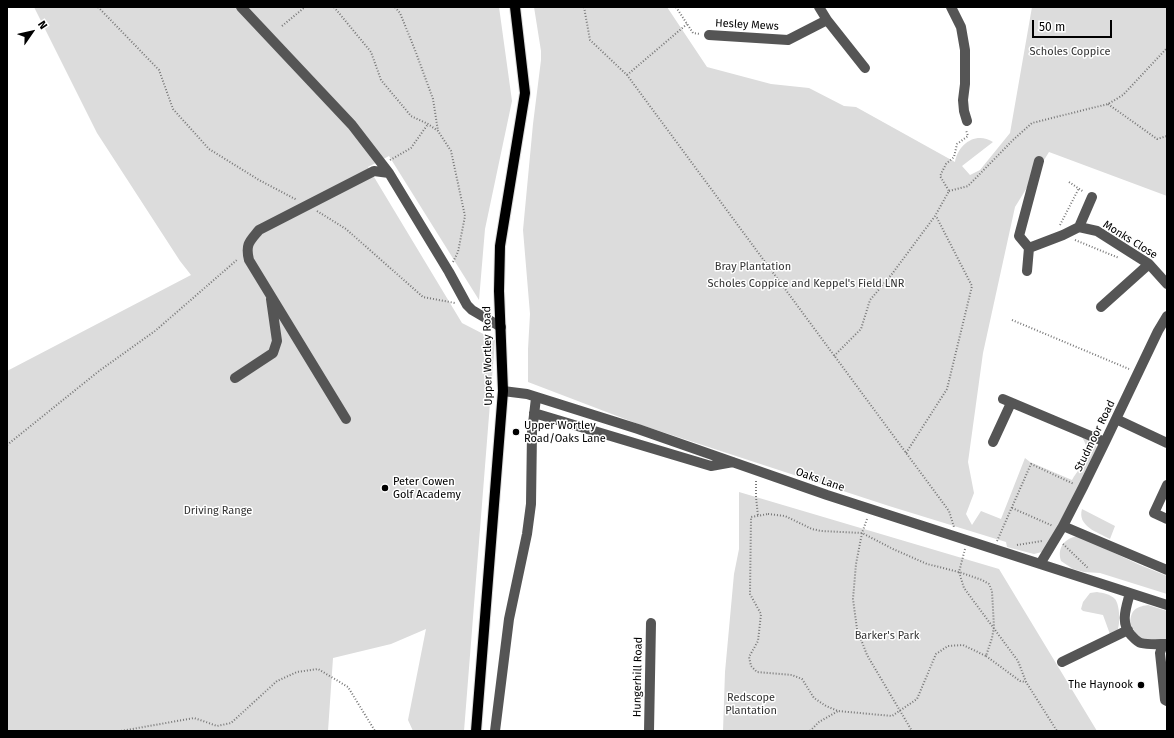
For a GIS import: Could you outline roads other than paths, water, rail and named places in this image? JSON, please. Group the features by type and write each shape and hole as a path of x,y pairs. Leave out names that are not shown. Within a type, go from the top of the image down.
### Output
{"main road":[{"name":"Upper Wortley Road","path":"476,731 503,391 499,291 500,246 525,93 515,7"}],"street":[{"path":"241,7 352,125 389,173 467,305 472,310 501,327"},
{"path":"819,7 827,20 865,68"},
{"path":"951,7 961,27 966,50 963,100 967,121"},
{"name":"Hesley Mews","path":"709,35 788,40 827,20"},
{"path":"1027,271 1029,248 1019,236 1039,161"},
{"path":"346,419 249,260 247,252 248,244 259,230 374,171 389,173"},
{"path":"1029,248 1079,227 1092,197"},
{"name":"Monks Close","path":"1079,227 1097,232 1148,264 1167,284"},
{"path":"1101,306 1148,264"},
{"path":"234,378 274,353 277,341 270,294"},
{"name":"Studmoor Road","path":"1040,564 1062,528 1083,487 1158,331 1167,316"},
{"name":"Oaks Lane","path":"503,391 527,394 638,429 870,510 1167,605"},
{"path":"495,731 510,619 527,534 531,504 532,432 536,398"},
{"path":"993,442 1007,401 1105,442"},
{"path":"534,413 711,466 733,462"},
{"path":"1116,419 1167,444"},
{"path":"1167,485 1154,513 1167,518"},
{"path":"1062,528 1167,570"},
{"path":"1130,593 1124,619 1125,626 1134,639 1140,643 1165,644 1160,653 1165,700 1167,701"},
{"name":"Hungerhill Road","path":"649,731 651,624"},
{"path":"1062,662 1128,630"}],"place":[{"name":"Upper Wortley Road/Oaks Lane","path":"516,432"},
{"name":"Peter Cowen Golf Academy","path":"385,488"},
{"name":"The Haynook","path":"1141,685"}],"park label":[{"name":"Scholes Coppice","path":"1070,52"},
{"name":"Bray Plantation","path":"753,267"},
{"name":"Scholes Coppice and Keppel's Field LNR","path":"806,284"},
{"name":"Driving Range","path":"218,511"},
{"name":"Barker's Park","path":"887,636"},
{"name":"Redscope Plantation","path":"751,704"}]}
